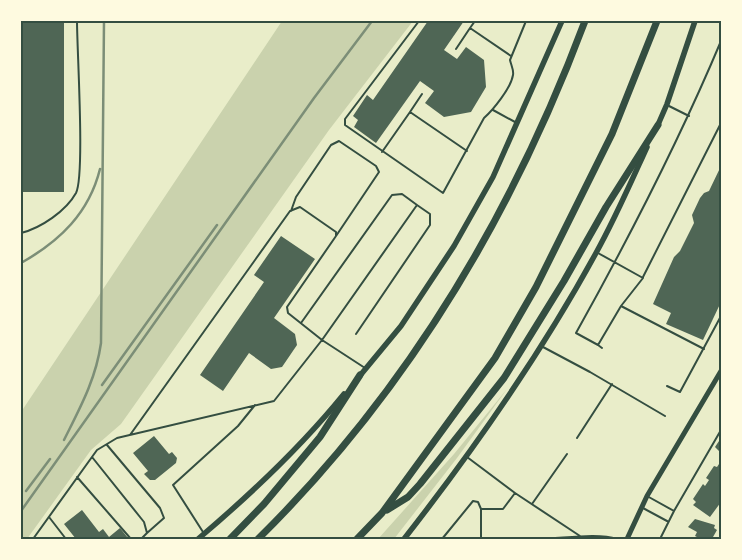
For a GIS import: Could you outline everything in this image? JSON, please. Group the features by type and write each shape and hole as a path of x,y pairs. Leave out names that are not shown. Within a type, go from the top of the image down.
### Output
{"highway":[{"path":"258,539 322,473 364,421 407,365 473,262 515,184 562,81 585,21"},
{"path":"357,539 382,513 495,358 536,286 612,134 658,21"},
{"path":"382,513 408,497 420,484 504,378 564,281 606,207 658,125"},
{"path":"230,539 264,504 320,437 363,372"}],"main road":[{"path":"198,539 237,506 289,455 333,408 401,326 454,246 494,177 562,21"},
{"path":"404,539 467,457 541,346 597,252 667,104 695,21"}],"street":[{"path":"627,539 647,496 721,371"}],"lane":[{"path":"21,232 33,230 46,222 63,208 76,192 80,165 77,21"},
{"path":"419,21 345,119 345,125 443,193 484,118 493,110 513,75 511,57 526,21"},
{"path":"456,49 475,21"},
{"path":"470,28 511,57"},
{"path":"602,348 576,333 615,262 689,116 721,40"},
{"path":"382,152 422,94"},
{"path":"667,104 689,116"},
{"path":"493,110 517,123"},
{"path":"410,112 466,151"},
{"path":"598,345 621,306 643,278 721,122"},
{"path":"130,434 290,212 296,197 331,145 339,141 376,166 379,172 287,307 288,313 363,372"},
{"path":"301,323 392,195 402,194 430,214 430,225 356,334"},
{"path":"33,539 97,450 117,438 274,401 322,340 417,205"},
{"path":"290,212 300,207 336,232 336,236"},
{"path":"597,252 643,278"},
{"path":"621,306 704,349"},
{"path":"667,386 680,392 721,316"},
{"path":"541,346 612,384 665,416"},
{"path":"578,438 612,384"},
{"path":"204,534 173,485 238,426 255,404"},
{"path":"660,539 668,521 721,430"},
{"path":"107,444 160,508 164,518 140,539"},
{"path":"532,504 567,454"},
{"path":"92,457 144,522 147,533"},
{"path":"467,457 515,493 581,537"},
{"path":"76,478 131,539"},
{"path":"481,508 503,509 515,493"},
{"path":"647,496 674,511"},
{"path":"442,539 469,503 473,501 478,502 481,508 481,539"},
{"path":"641,507 668,521"},
{"path":"49,517 66,539"},
{"path":"539,539 581,537 617,539"}],"green space":[{"path":"282,21 413,21 329,130 121,424 91,450 27,539 21,539 21,412"},
{"path":"507,389 457,458 394,539 378,539 454,454"}],"building":[{"path":"21,21 64,21 64,192 21,192"},
{"path":"428,21 464,21 444,50 457,59 466,47 484,60 486,87 471,112 444,117 425,103 434,91 420,81 376,143 354,127 358,120 353,116 367,95 373,100"},
{"path":"721,166 721,302 703,340 666,324 671,313 653,304 674,257 680,251 694,223 692,215 700,198 709,191"},
{"path":"281,236 315,259 274,318 295,334 297,345 282,367 271,369 249,353 223,391 200,375 264,282 254,275"},
{"path":"154,436 169,454 172,452 177,458 176,463 155,480 150,480 144,474 148,471 133,453"},
{"path":"721,438 721,453 715,447"},
{"path":"719,464 721,502 710,517 693,505 696,502 693,499 703,484 705,486 709,480 706,478 714,466 717,467"},
{"path":"82,510 99,532 103,529 109,537 120,528 128,538 76,539 64,524"},
{"path":"695,519 715,525 714,528 717,530 713,537 701,539 695,536 697,532 688,527"}],"railway":[{"path":"64,440 91,381 101,343 104,21"},
{"path":"21,511 314,98 372,21"},
{"path":"21,263 48,245 71,224 89,199 100,169"},
{"path":"102,385 217,225"},
{"path":"26,491 50,459"}]}
